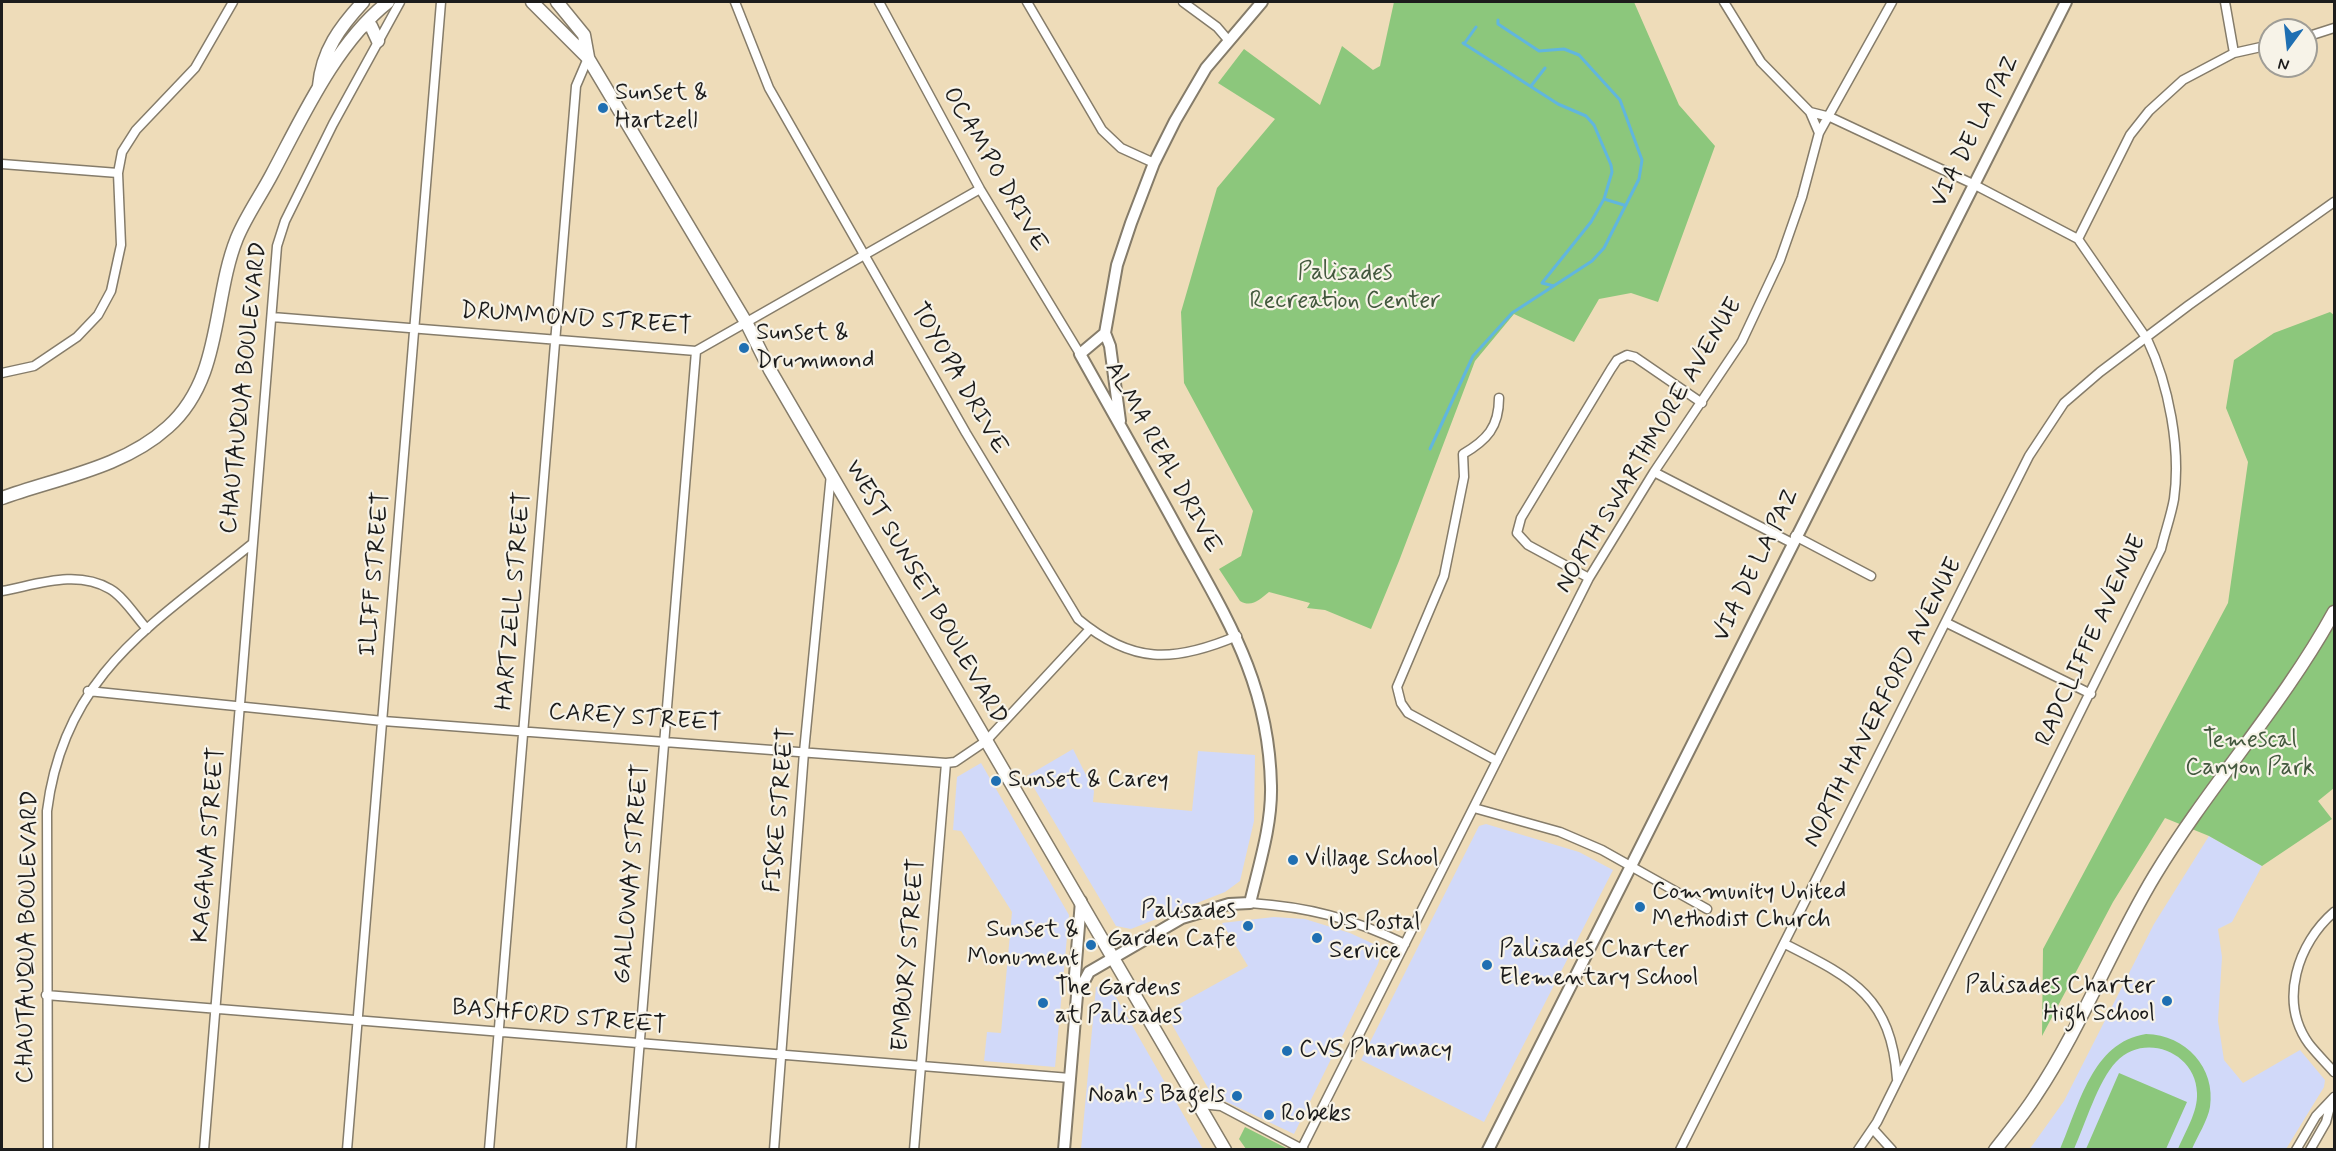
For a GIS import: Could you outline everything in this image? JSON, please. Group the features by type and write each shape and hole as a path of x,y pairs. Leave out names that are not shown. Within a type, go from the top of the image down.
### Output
{"main road":[{"path":"319,87 320,68 332,41 363,2"},
{"path":"2,498 111,462 160,433 186,408 210,357 237,239 319,87 352,36 369,16 388,2"},
{"name":"WEST SUNSET BOULEVARD","path":"532,2 588,58 747,324 986,741 1082,901 1225,1149"},
{"name":"WEST SUNSET BOULEVARD","path":"557,2 566,6 584,35 588,58"},
{"path":"352,36 364,25 370,26 378,41"},
{"path":"1995,1149 2037,1095 2060,1056 2131,915 2156,873 2298,673 2334,612"}],"street":[{"path":"2,373 34,366 77,337 98,315 116,276 122,245 118,173 122,152 128,141 195,68 232,2"},
{"name":"CHAUTAUQUA BOULEVARD","path":"48,1149 47,810 51,777 64,738 88,691 121,651 253,543 272,317 274,263 285,221 400,2"},
{"name":"ILIFF STREET","path":"347,1149 441,2"},
{"name":"TOYOPA DRIVE","path":"735,2 770,88 1046,569 1078,619 1090,629 1126,650 1162,657 1194,651 1237,636"},
{"name":"OCAMPO DRIVE","path":"879,2 980,189 1080,354"},
{"path":"1027,2 1102,130 1121,148 1154,163"},
{"path":"1183,2 1217,27 1229,41"},
{"name":"ALMA REAL DRIVE","path":"1250,903 1269,816 1271,788 1261,698 1237,636 1080,354 1105,333 1117,264 1154,163 1175,121 1206,68 1262,2"},
{"path":"1724,2 1761,62 1810,112 1819,133"},
{"name":"NORTH SWARTHMORE AVENUE","path":"1302,1149 1589,578 1654,472 1742,341 1780,260 1802,197 1819,133 1830,117 1892,2"},
{"name":"VIA DE LA PAZ","path":"1488,1149 2066,2"},
{"path":"2225,2 2234,53"},
{"path":"2318,33 2334,28"},
{"path":"1810,112 1830,117 1973,184 2078,239 2130,135 2149,111 2183,80 2234,53 2258,48"},
{"name":"HARTZELL STREET","path":"489,1149 576,86 588,58"},
{"path":"2,164 118,173"},
{"name":"DRUMMOND STREET","path":"272,317 696,351 747,324 980,189"},
{"path":"2148,339 2189,305 2334,202"},
{"name":"RADCLIFFE AVENUE","path":"1858,1149 1873,1129 2091,694 2161,549 2174,500 2177,447 2156,356 2148,339 2078,239"},
{"path":"1105,333 1110,346 1121,427"},
{"name":"NORTH HAVERFORD AVENUE","path":"1680,1149 1947,623 2029,456 2064,403 2100,372 2148,339"},
{"name":"GALLOWAY STREET","path":"631,1149 696,351"},
{"path":"1589,578 1528,545 1517,533 1521,518 1611,369 1617,360 1627,355 1635,357 1702,403"},
{"path":"1497,761 1408,713 1401,703 1398,687 1444,576 1464,477 1463,454 1479,444 1494,429 1499,414 1499,398"},
{"path":"1654,472 1871,576"},
{"name":"FISKE STREET","path":"774,1149 804,752 831,473"},
{"name":"KAGAWA STREET","path":"204,1149 253,543"},
{"path":"2,591 56,579 93,581 111,590 147,629"},
{"path":"1947,623 2091,694"},
{"path":"946,763 955,762 986,741 1090,629"},
{"name":"CAREY STREET","path":"88,691 383,721 663,740 946,763"},
{"name":"EMBURY STREET","path":"914,1149 946,763"},
{"path":"1474,808 1560,832 1602,850 1707,909"},
{"path":"1064,1149 1077,995 1075,975 1082,901"},
{"path":"1077,995 1089,972 1114,957 1182,918 1229,904 1299,906 1346,919 1405,944"},
{"path":"2334,912 2320,924 2299,957 2295,1010 2309,1044 2334,1072"},
{"path":"1785,944 1845,976 1871,999 1891,1040 1897,1082"},
{"name":"BASHFORD STREET","path":"46,995 1070,1078"},
{"path":"2296,1149 2316,1116 2333,1100"},
{"path":"2310,1149 2326,1122 2333,1100"},
{"path":"1200,1104 1221,1106 1302,1149"},
{"path":"1873,1129 1892,1149"}],"shaded area":[{"path":"1073,749 1094,791 1093,802 1192,811 1198,751 1255,755 1254,821 1240,881 1225,892 1131,929 1116,926 1027,776"},
{"path":"981,763 1069,915 1055,1067 984,1061 987,1032 1001,1033 1012,912 961,831 953,830 957,777"},
{"name":"Palisades Charter Elementary School","path":"1486,824 1579,852 1613,870 1484,1122 1361,1060 1479,826"},
{"name":"Palisades Charter High School","path":"2209,836 2262,866 2232,922 2218,929 2222,957 2218,1021 2224,1060 2243,1083 2300,1050 2325,1080 2324,1087 2286,1149 2029,1150 2064,1101 2154,924"},
{"path":"1274,917 1305,919 1350,933 1378,946 1381,953 1378,964 1294,1134 1212,1095 1165,1012 1248,966 1222,923"},
{"path":"1109,985 1203,1149 1081,1149 1096,987"}],"green space":[{"name":"Palisades Recreation Center","path":"1394,2 1634,2 1679,105 1715,146 1658,302 1631,293 1599,299 1574,342 1514,314 1475,361 1371,629 1325,610 1307,608 1310,603 1269,592 1256,602 1244,603 1240,601 1219,569 1241,556 1253,511 1184,383 1181,312 1217,188 1275,119 1218,83 1244,49 1320,105 1342,46 1373,70 1380,66"},
{"name":"Temescal Canyon Park","path":"2330,312 2334,315 2334,788 2318,801 2332,819 2262,866 2209,836 2165,818 2113,902 2042,1036 2043,949 2228,603 2248,462 2226,408 2234,360 2274,333"},
{"path":"2146,1034 2174,1040 2185,1047 2203,1067 2208,1079 2211,1093 2209,1112 2192,1149 2178,1149 2197,1100 2194,1079 2188,1067 2178,1057 2167,1051 2140,1048 2127,1053 2109,1070 2074,1149 2060,1149 2081,1096 2100,1063 2112,1049 2128,1039"},
{"path":"2119,1073 2187,1102 2166,1149 2086,1149"},
{"path":"1245,1127 1288,1149 1246,1149 1239,1139"}],"waterway":[{"path":"1430,449 1473,356 1512,313 1592,261 1604,248 1639,179 1642,160 1620,100 1579,55 1564,49 1539,51 1498,24 1498,20"},
{"path":"1464,44 1476,27"},
{"path":"1463,43 1558,104 1586,116 1594,125 1611,165 1612,172 1604,199 1591,222 1542,283 1554,286"},
{"path":"1531,86 1545,68"},
{"path":"1604,199 1624,205"}],"place":[{"name":"Sunset & Hartzell","path":"603,108"},
{"name":"Sunset & Drummond","path":"744,348"},
{"name":"Sunset & Carey","path":"996,781"},
{"name":"Village School","path":"1293,860"},
{"name":"Community United Methodist Church","path":"1640,907"},
{"name":"Palisades Garden Cafe","path":"1248,926"},
{"name":"US Postal Service","path":"1317,938"},
{"name":"Sunset & Monument","path":"1091,945"},
{"name":"Palisades Charter Elementary School","path":"1487,965"},
{"name":"Palisades Charter High School","path":"2167,1001"},
{"name":"The Gardens at Palisades","path":"1043,1003"},
{"name":"CVS Pharmacy","path":"1287,1051"},
{"name":"Noah's Bagels","path":"1237,1096"},
{"name":"Robeks","path":"1269,1115"}]}
